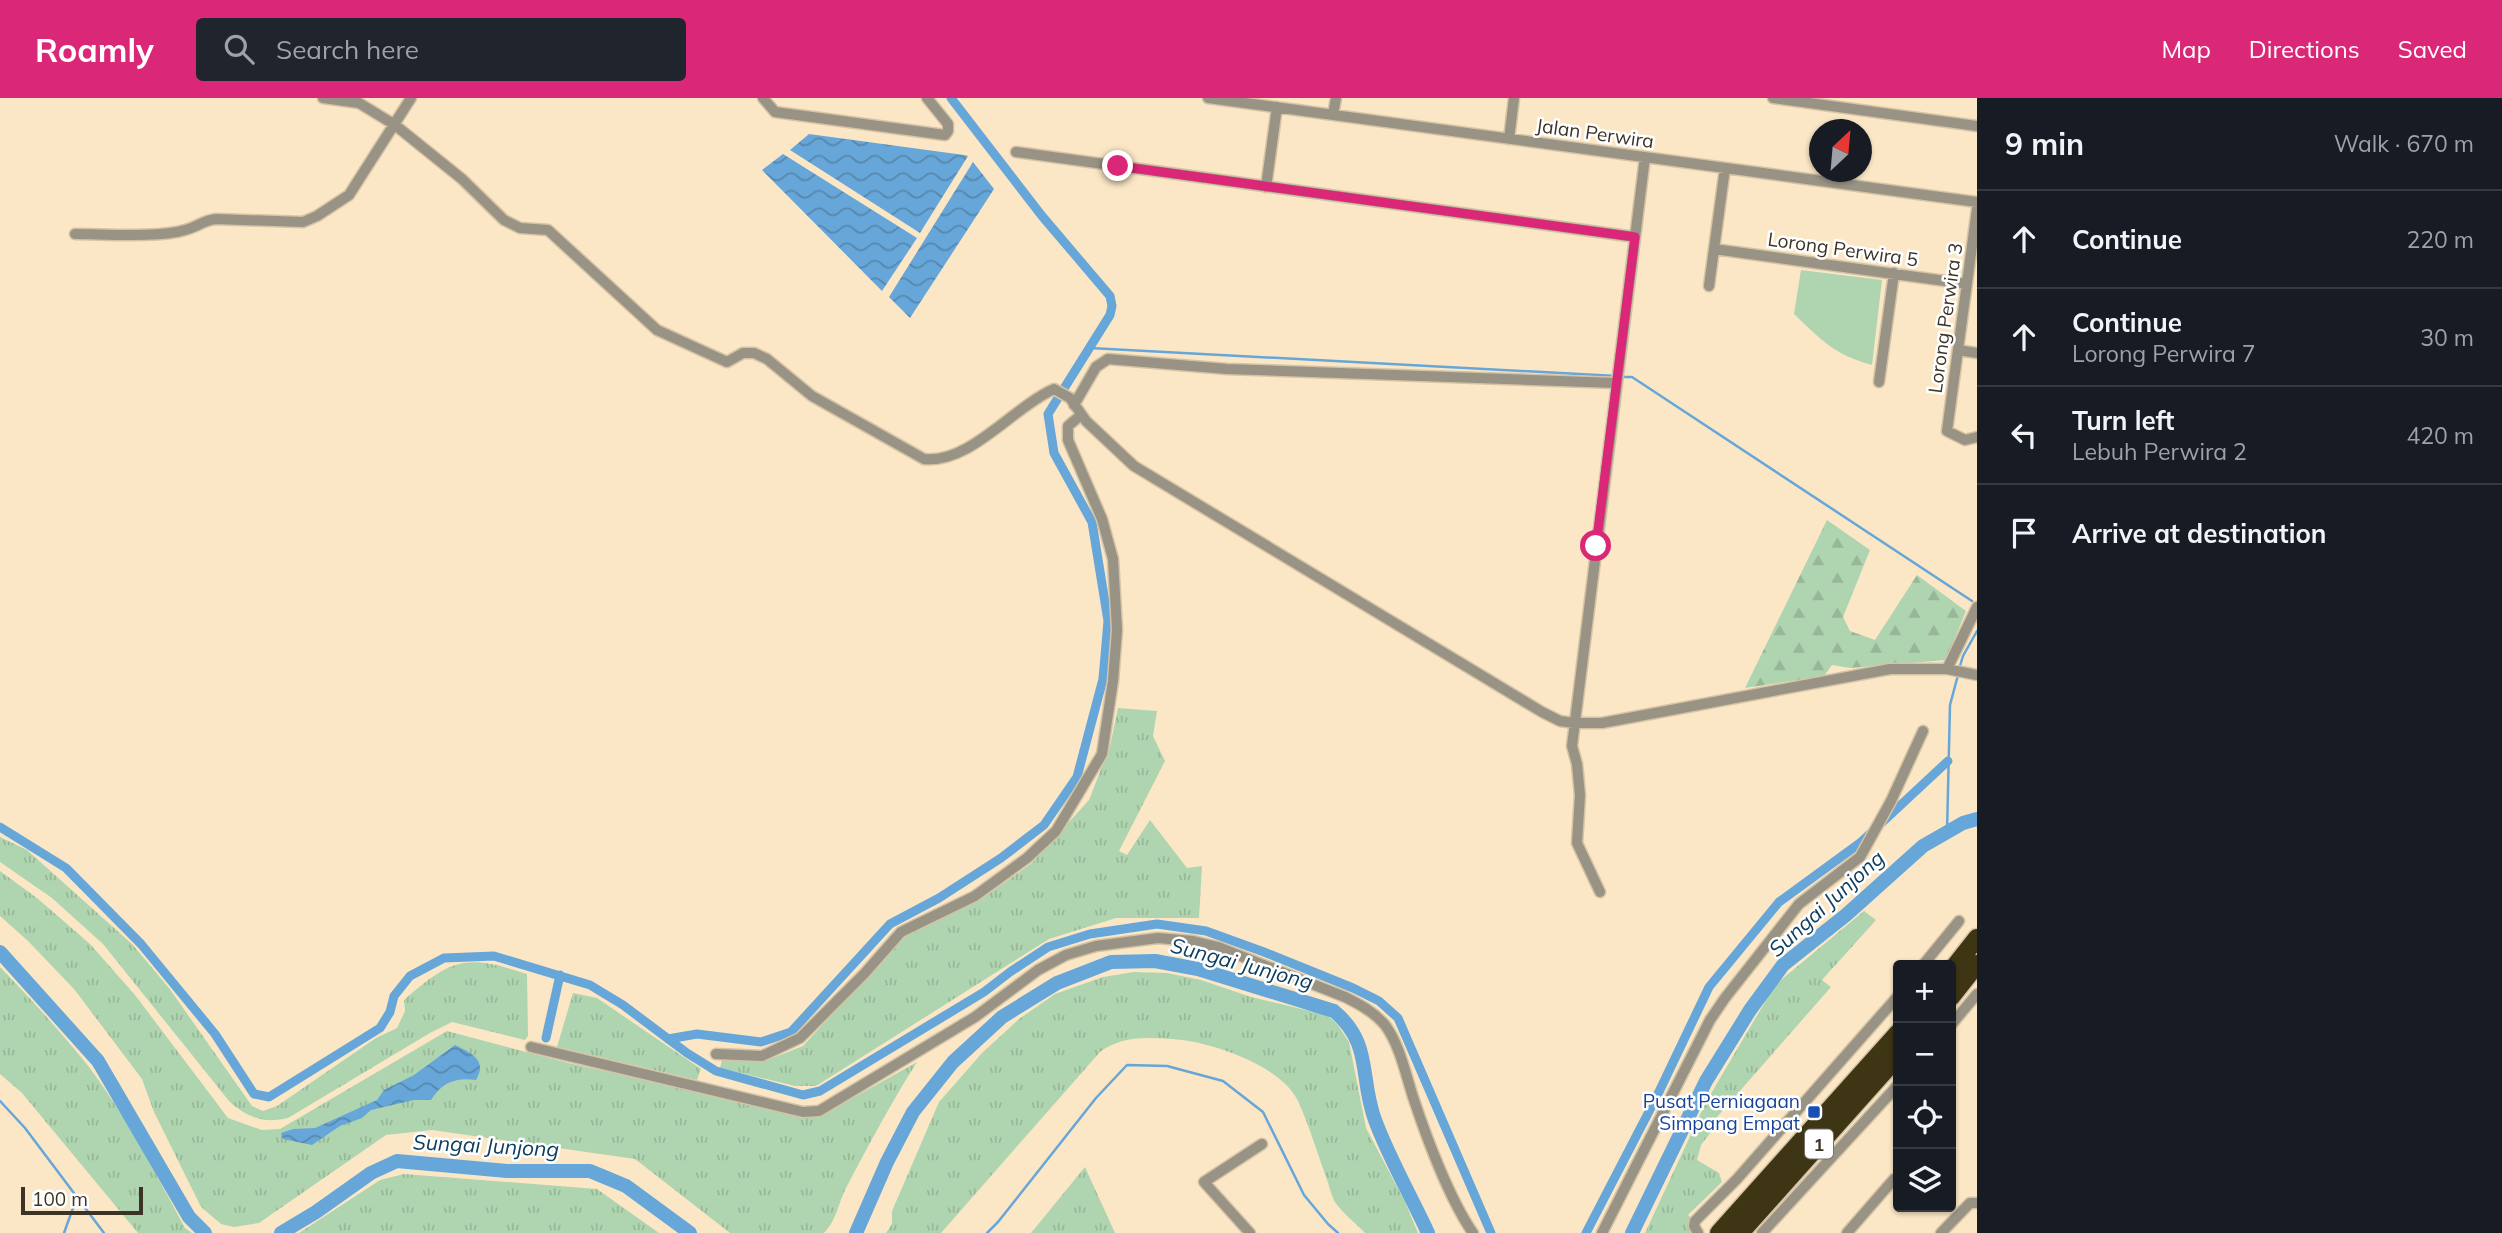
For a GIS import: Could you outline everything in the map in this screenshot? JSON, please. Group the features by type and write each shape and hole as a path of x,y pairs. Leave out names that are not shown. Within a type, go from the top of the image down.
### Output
{"highway":[{"path":"1956,965 1977,939"},
{"path":"1956,991 1977,964"},
{"name":"1","path":"1719,1233 1893,1039"},
{"name":"1","path":"1741,1233 1893,1062"}],"street":[{"path":"323,98 360,101 395,125 462,180 504,220 520,228 548,230 657,331 727,362 743,353 754,353 767,359 812,396 924,459 937,461 951,456 987,435 1040,395 1054,389 1072,402 1081,415 1134,466 1497,687 1560,721 1602,723 1890,669 1956,670 1977,675"},
{"path":"75,234 163,233 186,230 206,220 216,219 303,222 349,195 411,98"},
{"path":"763,98 775,112 945,135 948,124 927,98"},
{"name":"Jalan Perwira","path":"1208,98 1977,202"},
{"path":"1333,115 1336,98"},
{"path":"1509,139 1514,98"},
{"path":"1773,98 1977,126"},
{"path":"1266,187 1278,107"},
{"path":"1016,152 1635,237"},
{"path":"1600,892 1577,843 1580,795 1572,746 1645,157"},
{"path":"1709,286 1725,168"},
{"name":"Lorong Perwira 3","path":"1977,215 1947,432 1965,440 1977,437"},
{"name":"Lorong Perwira 5","path":"1714,249 1967,284"},
{"path":"1879,382 1894,274"},
{"path":"1958,351 1977,353"},
{"path":"1072,402 1096,367 1108,359 1227,369 1616,382"},
{"path":"716,1054 762,1056 800,1038 864,974 901,932 975,896 1027,858 1056,831 1102,754 1113,681 1117,630 1113,559 1102,519 1068,440 1068,426 1081,415"},
{"path":"1956,670 1977,607"},
{"path":"1602,1233 1710,1020 1799,904 1860,857 1891,801 1923,731"},
{"path":"1927,960 1959,921"},
{"path":"531,1047 803,1112 819,1111 975,1017 1014,986 1066,955 1126,940 1193,941 1218,947 1345,997 1362,1005 1383,1022 1392,1035 1415,1104 1450,1189 1473,1233"},
{"path":"1953,1023 1977,994"},
{"path":"1698,1233 1694,1226 1695,1221 1749,1166 1893,1002"},
{"path":"1762,1233 1897,1086"},
{"path":"1250,1233 1204,1182 1262,1144"},
{"path":"1847,1233 1893,1181"},
{"path":"1941,1233 1963,1208 1970,1203 1977,1203"}],"green space":[{"path":"1801,270 1882,280 1872,365 1829,345 1794,314"},
{"path":"1827,520 1870,550 1843,617 1850,631 1875,640 1917,575 1966,611 1946,660 1850,668 1832,665 1824,676 1745,688"},
{"path":"1118,708 1157,711 1153,736 1165,761 1119,851 1127,855 1150,820 1187,868 1202,866 1199,918 1116,918 1049,939 816,1086 795,1086 720,1068 722,1060 765,1061 803,1046 906,934 980,900 1032,863 1089,800 1110,746"},
{"path":"0,837 27,850 132,944 169,988 252,1106 263,1111 277,1106 376,1038 397,1028 405,1011 404,1000 435,975 461,964 489,964 527,974 528,1036 525,1040 452,1022 288,1118 256,1118 229,1101 103,944 52,898 0,862"},
{"path":"0,871 37,898 90,944 135,995 228,1118 262,1130 280,1129 447,1031 568,1063 812,1116 826,1113 917,1062 871,1141 824,1233 730,1233 635,1159 432,1130 386,1135 259,1223 234,1227 221,1224 201,1207 154,1112 142,1079 74,989 0,916"},
{"path":"1864,911 1876,920 1822,980 1831,987 1710,1125 1711,1132 1701,1145 1697,1160 1719,1173 1722,1182 1688,1215 1693,1220 1693,1233 1645,1233 1706,1102 1775,985"},
{"path":"0,967 57,1028 103,1086 185,1228 192,1233 138,1233 22,1093 0,1074"},
{"path":"1134,972 1167,973 1201,980 1251,997 1327,1015 1337,1024 1349,1042 1366,1128 1405,1202 1418,1233 1365,1233 1341,1210 1332,1196 1298,1101 1276,1076 1242,1057 1205,1044 1153,1038 1125,1040 1100,1052 941,1233 886,1233 892,1224 892,1211 939,1102 982,1053 1019,1019 1055,994 1103,977"},
{"path":"573,993 597,998 701,1069 697,1080 557,1047"},
{"path":"1085,1167 1115,1233 1031,1233"},
{"path":"404,1174 597,1189 659,1233 299,1233 380,1180"}],"water":[{"path":"809,134 968,156 920,233 790,150"},
{"path":"783,154 917,238 882,291 762,170"},
{"path":"973,162 994,189 910,318 889,297"},
{"path":"455,1045 472,1054 479,1062 476,1080 450,1082 431,1100 414,1100 371,1110 362,1118 340,1126 312,1145 283,1139 281,1133 293,1129 315,1128 377,1100 384,1090 414,1075"}],"waterway":[{"path":"668,1039 697,1034 761,1042 791,1032 890,924 939,898 1001,858 1044,825 1077,777 1103,679 1108,621 1092,522 1054,453 1048,414 1110,315 1112,306 1110,296 1042,216 951,98"},
{"path":"1090,348 1616,376"},
{"path":"1622,377 1632,377 1972,601"},
{"path":"1959,669 1977,631"},
{"path":"1947,833 1950,705 1958,675"},
{"path":"1586,1233 1657,1096 1709,987 1779,902 1860,843 1948,761"},
{"name":"Sungai Junjong","path":"1632,1233 1706,1081 1750,1010 1783,965 1846,915 1923,846 1963,823 1977,819"},
{"path":"0,827 66,868 141,944 215,1034 254,1094 269,1097 380,1028 390,1012 394,996 410,976 444,958 494,956 590,985 716,1071 803,1095 820,1091 984,992 1048,947 1090,934 1157,924 1206,931 1353,988 1379,1001 1398,1018 1491,1233"},
{"name":"Sungai Junjong","path":"0,952 98,1061 189,1217 205,1233"},
{"name":"Sungai Junjong","path":"856,1233 887,1162 913,1112 953,1062 1002,1017 1057,983 1111,962 1155,961 1198,969 1334,1011 1355,1036 1375,1120 1428,1233"},
{"path":"546,1038 560,975"},
{"path":"987,1233 1096,1098 1127,1065 1167,1066 1223,1081 1263,1112 1304,1195 1338,1233"},
{"path":"0,1101 25,1128 104,1233"},
{"name":"Sungai Junjong","path":"281,1233 371,1173 397,1161 507,1171 590,1171 626,1186 690,1233"},
{"path":"64,1233 77,1197"}],"place":[{"name":"Pusat Perniagaan Simpang Empat","path":"1814,1112"}],"route":[{"path":"1118,166 1635,237 1596,546"}]}
